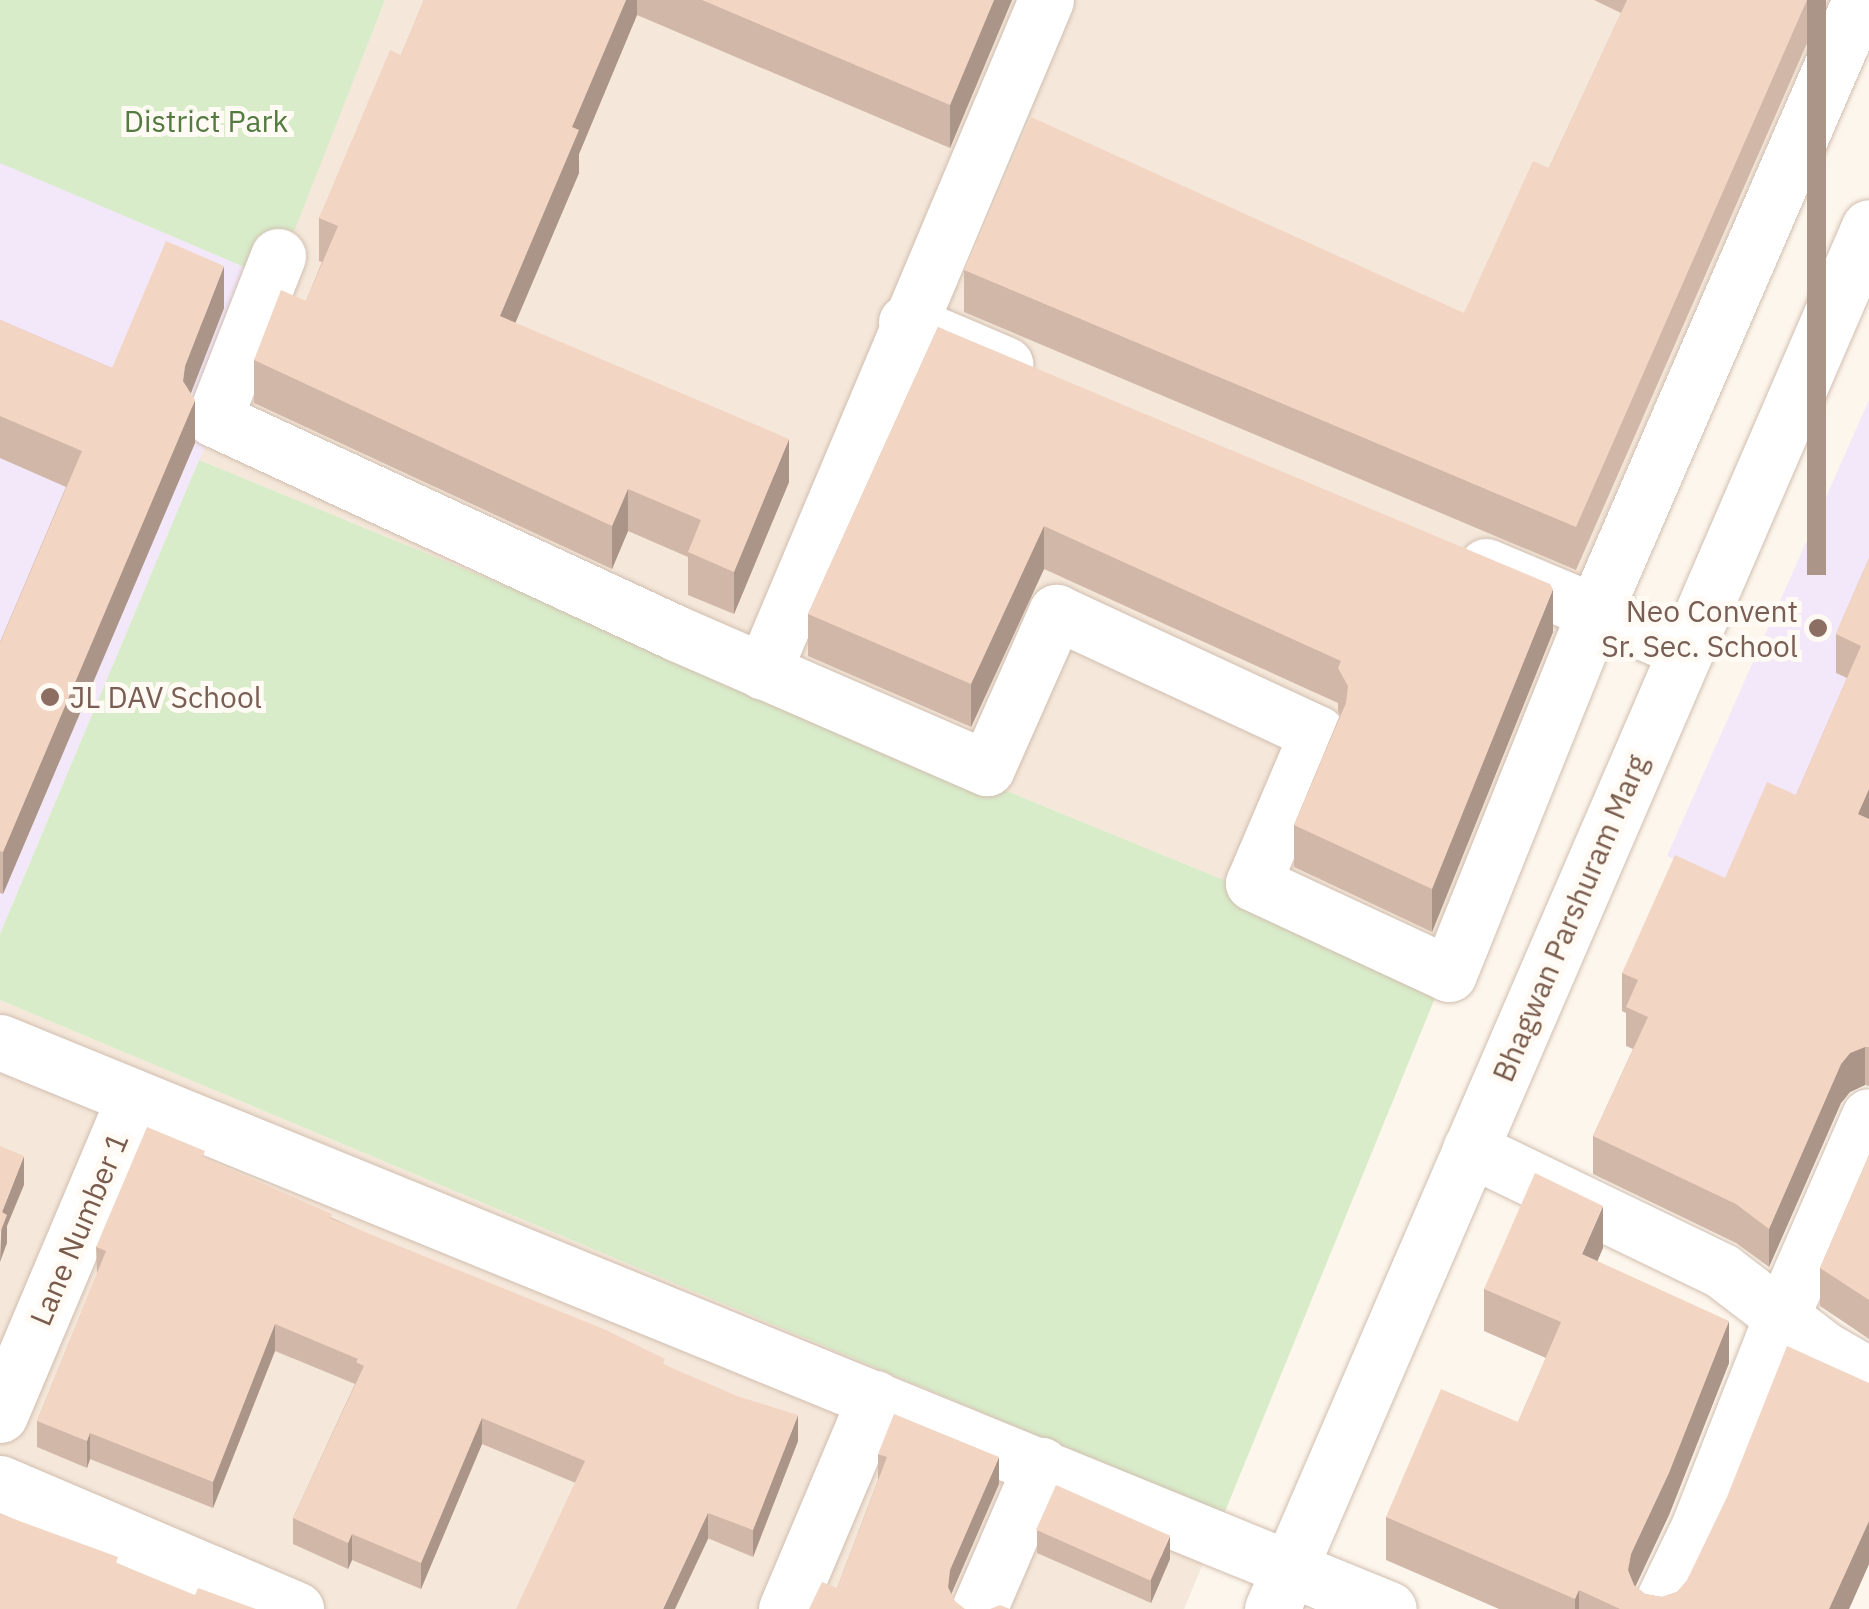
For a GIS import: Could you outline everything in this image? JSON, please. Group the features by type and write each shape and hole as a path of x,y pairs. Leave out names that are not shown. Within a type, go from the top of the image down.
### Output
{"street":[{"path":"763,672 906,322 1046,0"},
{"path":"1450,974 1594,611 1860,0"},
{"name":"Bhagwan Parshuram Marg","path":"1281,1587 1869,227"},
{"path":"278,256 214,419 763,672 987,768 1056,612 1316,732 1253,882 1531,1008"},
{"path":"906,322 1051,383"},
{"path":"1432,543 1686,650"},
{"path":"0,1042 1042,1465 1281,1587 1388,1609"},
{"name":"Lane Number 1","path":"0,1415 134,1098"},
{"path":"1659,1609 1698,1528 1782,1315 1869,1116"},
{"path":"1470,1149 1722,1271 1824,1349 1869,1375"},
{"path":"786,1609 876,1398"},
{"path":"979,1609 1042,1465"},
{"path":"0,1483 296,1609"}],"shaded area":[{"path":"385,0 1869,0 1446,971 199,460"},
{"name":"JL DAV School","path":"0,162 275,280 0,934"},
{"name":"Neo Convent Sr. Sec. School","path":"1869,400 1869,947 1667,856"},
{"path":"0,1000 1224,1514 1184,1609 0,1609"}],"green space":[{"name":"District Park","path":"0,0 385,0 275,280 0,163"},
{"path":"199,460 1446,971 1224,1514 0,1000 0,934"}],"building":[{"path":"424,0 626,0 572,127 579,130 500,316 789,439 734,572 688,552 701,520 628,489 612,526 254,360 281,290 306,301 338,226 319,218 390,50 401,55"},
{"path":"702,0 994,0 950,105"},
{"path":"1627,0 1807,0 1576,527 964,270 1031,117 1464,313 1533,161 1549,168"},
{"path":"166,241 224,266 185,366 183,381 195,400 3,852 0,643 82,451 0,416 0,320 112,368"},
{"path":"938,327 1550,584 1553,589 1432,889 1294,825 1346,703 1348,686 1338,668 1341,661 1044,526 971,684 808,614"},
{"path":"1869,558 1869,789 1858,814 1869,819 1869,1047 1850,1053 1841,1064 1769,1229 1736,1204 1593,1136 1648,1017 1626,1007 1638,980 1622,973 1675,855 1725,878 1767,782 1796,795 1861,646 1836,634"},
{"path":"147,1127 205,1151 203,1157 332,1214 330,1218 606,1330 665,1359 663,1364 737,1396 798,1415 753,1530 708,1513 663,1609 516,1609 585,1461 482,1418 421,1563 352,1534 348,1543 293,1518 364,1366 356,1362 358,1359 275,1324 213,1482 90,1433 87,1441 37,1421 106,1251 96,1247"},
{"path":"0,1146 24,1156 2,1212 7,1215 0,1233"},
{"path":"1869,1155 1869,1300 1820,1268"},
{"path":"1535,1173 1603,1206 1582,1254 1729,1321 1669,1473 1631,1554 1628,1570 1634,1585 1645,1594 1662,1597 1677,1592 1687,1580 1727,1497 1787,1346 1869,1383 1869,1521 1829,1609 1620,1609 1579,1590 1575,1599 1386,1517 1441,1389 1518,1422 1561,1322 1484,1289"},
{"path":"894,1414 999,1457 950,1570 948,1587 955,1601 965,1609 809,1609 822,1582 837,1588 887,1457 878,1454"},
{"path":"1056,1485 1170,1536 1150,1581 1036,1530"},
{"path":"0,1514 118,1557 116,1563 195,1595 198,1588 256,1609 0,1609"}],"place":[{"name":"Neo Convent Sr. Sec. School","path":"1818,628"},
{"name":"JL DAV School","path":"50,697"}]}
